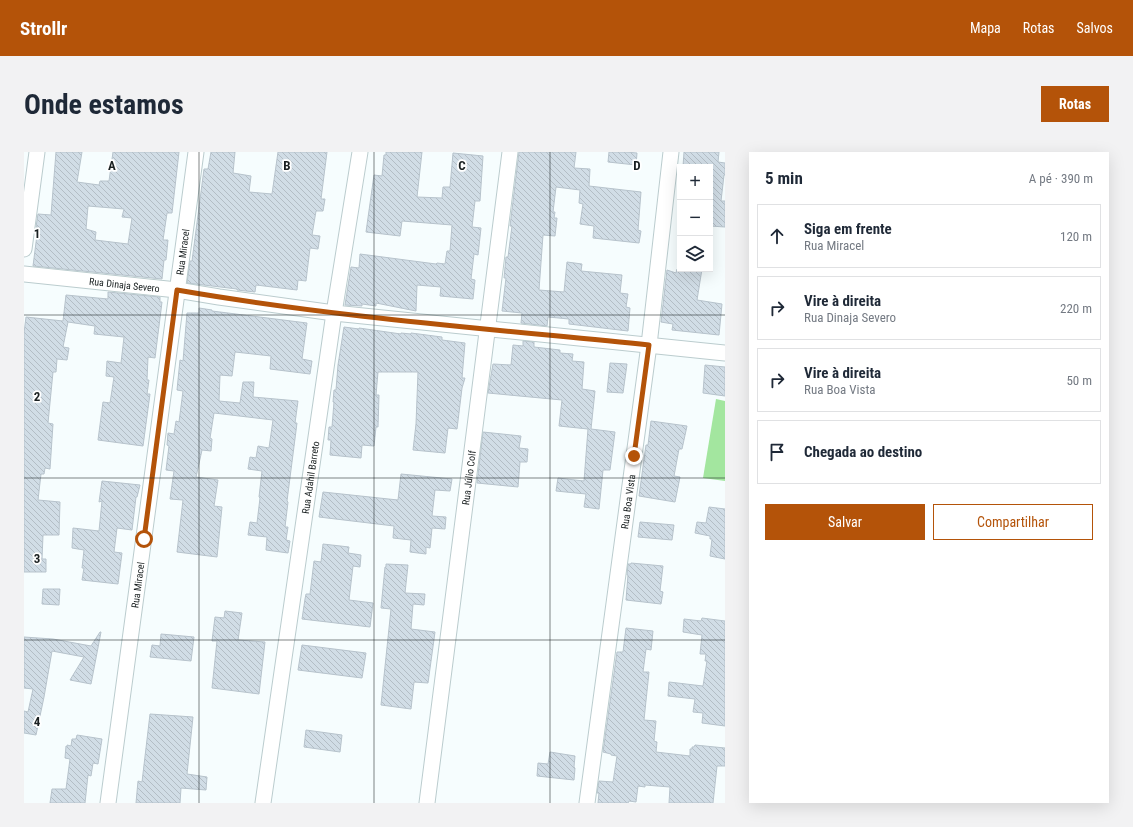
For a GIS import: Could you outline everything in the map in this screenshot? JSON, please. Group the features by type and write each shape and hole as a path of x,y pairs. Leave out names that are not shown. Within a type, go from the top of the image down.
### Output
{"street":[{"path":"24,249 37,152"},
{"name":"Rua Miracel","path":"108,803 196,152"},
{"name":"Rua Adahil Barreto","path":"263,803 334,314 360,152"},
{"name":"Rua Júlio Colf","path":"427,803 510,152"},
{"name":"Rua Boa Vista","path":"587,803 649,345 671,152"},
{"name":"Rua Dinaja Severo","path":"24,274 177,290 334,314 725,353"}],"green space":[{"path":"716,399 725,401 725,481 703,478"}],"building":[{"path":"56,152 82,152 77,182 99,185 100,181 109,181 113,152 179,152 172,213 167,213 163,240 168,240 162,279 33,266 38,227 36,227 38,214 51,215","holes":["88,206 124,209 122,217 132,218 128,244 95,240 96,232 86,229"]},
{"path":"211,152 235,152 233,173 251,176 249,192 272,194 278,152 327,152 321,199 325,199 323,211 316,211 312,235 320,236 318,249 310,248 306,281 298,280 297,290 256,285 255,292 187,283 190,261 192,261 204,169 208,169"},
{"path":"386,152 422,152 417,197 442,198 443,187 450,187 453,153 483,156 480,201 475,201 472,227 481,228 478,255 474,254 471,279 475,280 473,299 440,296 441,287 417,285 416,311 376,303 376,306 362,304 362,306 345,305 351,267 359,268 360,254 445,264 447,251 450,251 452,225 402,221 400,236 366,232 374,175 382,176 384,155 386,155"},
{"path":"519,152 576,152 574,168 590,169 589,186 641,192 638,230 641,231 639,243 593,238 594,226 580,224 583,204 579,203 580,190 556,187 553,212 555,212 554,218 557,218 555,236 543,235 539,290 564,292 567,262 582,264 581,271 622,275 620,293 628,294 626,307 630,308 628,331 569,324 569,319 548,317 547,326 521,323 522,313 502,311 506,278 504,278 506,257 508,257 512,226 510,226"},
{"path":"609,152 637,153 636,165 608,162"},
{"path":"684,152 719,152 718,162 725,163 725,175 721,201 725,201 725,227 713,226 713,164 683,164"},
{"path":"677,269 677,272 702,272 697,300 722,304 719,335 672,330 673,324 661,322 667,270 676,273"},
{"path":"108,292 160,297 160,302 162,302 155,358 148,357 147,380 149,380 147,394 150,394 143,446 98,440 103,402 110,403 114,377 106,376 107,361 121,363 124,337 94,334 95,326 68,322 63,347 69,348 67,360 57,359 56,372 53,372 48,423 53,424 50,469 45,468 44,474 41,474 38,500 60,502 59,535 43,535 42,559 46,559 46,572 24,572 24,333 26,317 63,321 66,295 108,299"},
{"path":"199,308 307,323 302,359 312,361 310,374 270,369 271,356 235,352 232,376 220,375 219,401 240,403 243,382 254,382 253,397 298,401 295,423 297,423 285,527 288,527 286,540 290,541 288,553 266,550 267,537 248,535 250,522 257,523 262,471 248,469 250,457 256,458 258,446 269,448 273,420 214,413 210,438 212,439 211,451 202,450 196,477 218,480 214,506 222,507 217,557 177,552 183,500 170,499 174,471 166,470 169,446 167,445 168,433 174,434 176,421 179,422 183,391 177,390 180,360 183,361 187,313 199,313"},
{"path":"344,327 442,337 442,340 465,343 462,378 465,378 462,388 457,429 448,428 445,453 413,450 416,424 418,372 378,372 376,395 379,395 378,427 376,427 374,446 362,445 361,458 330,455 331,440 328,440 329,427 332,427 334,390 336,390"},
{"path":"523,341 534,342 534,347 560,350 560,353 573,354 572,361 584,362 582,389 595,391 591,429 615,432 610,470 603,470 599,509 584,507 586,494 556,491 558,478 584,481 588,429 559,426 562,400 488,393 493,364 511,365 513,345 523,346"},
{"path":"610,363 627,364 623,393 607,392"},
{"path":"705,365 725,367 725,396 703,393"},
{"path":"651,421 687,426 682,449 679,449 674,476 680,477 675,502 639,496"},
{"path":"483,432 521,436 519,448 528,449 527,462 520,462 518,487 477,483"},
{"path":"401,474 452,479 450,491 435,490 432,516 446,517 445,529 432,528 430,548 426,547 426,554 410,552 411,540 393,538 394,526 319,517 323,492 398,500"},
{"path":"102,481 140,485 136,497 132,530 117,528 114,552 122,553 118,584 82,580 84,550 72,548 73,528 99,531 102,501 99,502"},
{"path":"709,507 725,509 725,559 710,556 712,539 710,539 710,536 695,533 697,522 706,523"},
{"path":"640,522 674,525 672,540 638,537"},
{"path":"323,544 349,547 348,553 361,555 360,567 353,566 349,600 373,603 370,627 302,619 306,594 310,594 314,561 321,562"},
{"path":"386,564 408,565 405,593 425,594 424,605 413,604 411,629 435,632 428,683 414,682 411,709 381,705 391,609 381,608"},
{"path":"628,564 663,566 660,591 663,592 661,604 626,600"},
{"path":"43,589 60,589 59,605 42,604"},
{"path":"225,611 242,613 238,640 265,642 259,694 212,688 217,641 212,641 215,617 224,618"},
{"path":"702,618 725,621 725,726 702,723 703,713 693,712 695,699 668,696 669,682 703,686 707,661 705,661 706,654 700,654 702,635 683,632 684,619 701,621"},
{"path":"626,628 653,631 651,650 646,649 643,672 649,672 644,720 656,721 654,741 657,742 656,752 690,756 690,749 692,749 695,745 725,748 725,766 717,766 713,803 669,803 670,787 645,785 645,787 638,786 636,802 598,803 599,793 597,793 599,781 613,782 617,756 603,752 617,652 623,652"},
{"path":"100,632 91,684 70,680 84,657 52,651 36,735 24,733 24,711 28,712 33,689 24,688 24,637 53,639 91,646"},
{"path":"161,634 194,637 191,661 150,657 152,645 160,646"},
{"path":"302,645 366,653 362,678 298,670"},
{"path":"150,714 193,717 187,774 207,777 206,790 181,788 180,803 136,803 138,781 142,782"},
{"path":"306,730 342,735 340,752 304,747"},
{"path":"77,735 102,739 98,764 93,763 91,776 88,775 85,803 50,803 52,789 66,789 70,759 65,758 66,746 71,746 72,739 76,739"},
{"path":"550,752 575,756 574,780 537,776 538,763 548,764"}],"route":[{"path":"144,539 177,290 334,314 649,345 634,456"}]}
